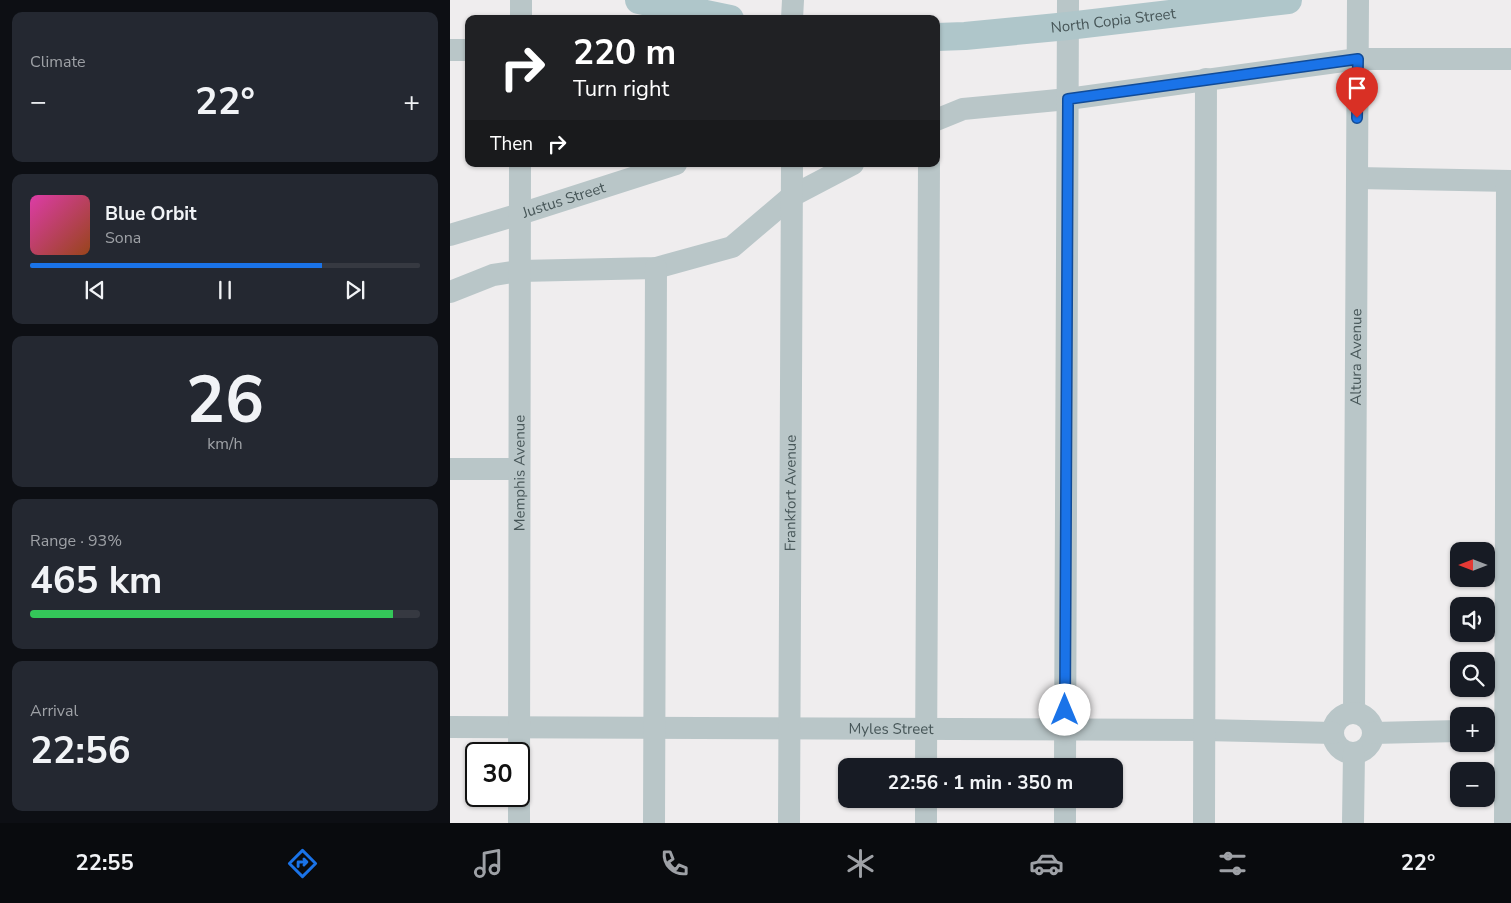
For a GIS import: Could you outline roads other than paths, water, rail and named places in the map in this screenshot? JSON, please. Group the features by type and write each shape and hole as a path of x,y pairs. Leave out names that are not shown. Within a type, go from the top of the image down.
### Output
{"main road":[{"name":"North Copia Street","path":"940,37 965,36 1068,13 1288,0"},
{"path":"651,1 712,15"}],"street":[{"path":"520,15 521,0"},
{"path":"792,0 792,15"},
{"name":"Altura Avenue","path":"1354,713 1358,0"},
{"path":"1065,758 1068,13"},
{"path":"450,50 465,50"},
{"path":"940,118 962,109 1068,99 1358,59 1511,59"},
{"path":"1204,823 1206,79"},
{"name":"Memphis Avenue","path":"519,742 520,167"},
{"name":"Justus Street","path":"450,235 667,167"},
{"name":"Frankfort Avenue","path":"789,823 792,167"},
{"path":"450,292 493,275 520,272 656,268 732,247 792,196 847,167"},
{"path":"926,758 929,167"},
{"path":"1357,178 1509,181 1501,731 1504,823"},
{"path":"654,823 656,268"},
{"path":"450,469 520,469"},
{"path":"1354,713 1364,716 1371,723 1373,733 1371,743 1364,750 1354,753 1344,750 1336,743 1333,733 1336,723 1344,715 1354,713"},
{"name":"Myles Street","path":"450,727 1204,730 1333,733"},
{"path":"1373,733 1450,731"},
{"path":"1353,823 1354,753"},
{"path":"519,807 519,823"},
{"path":"926,808 926,823"},
{"path":"1065,808 1065,823"}]}
